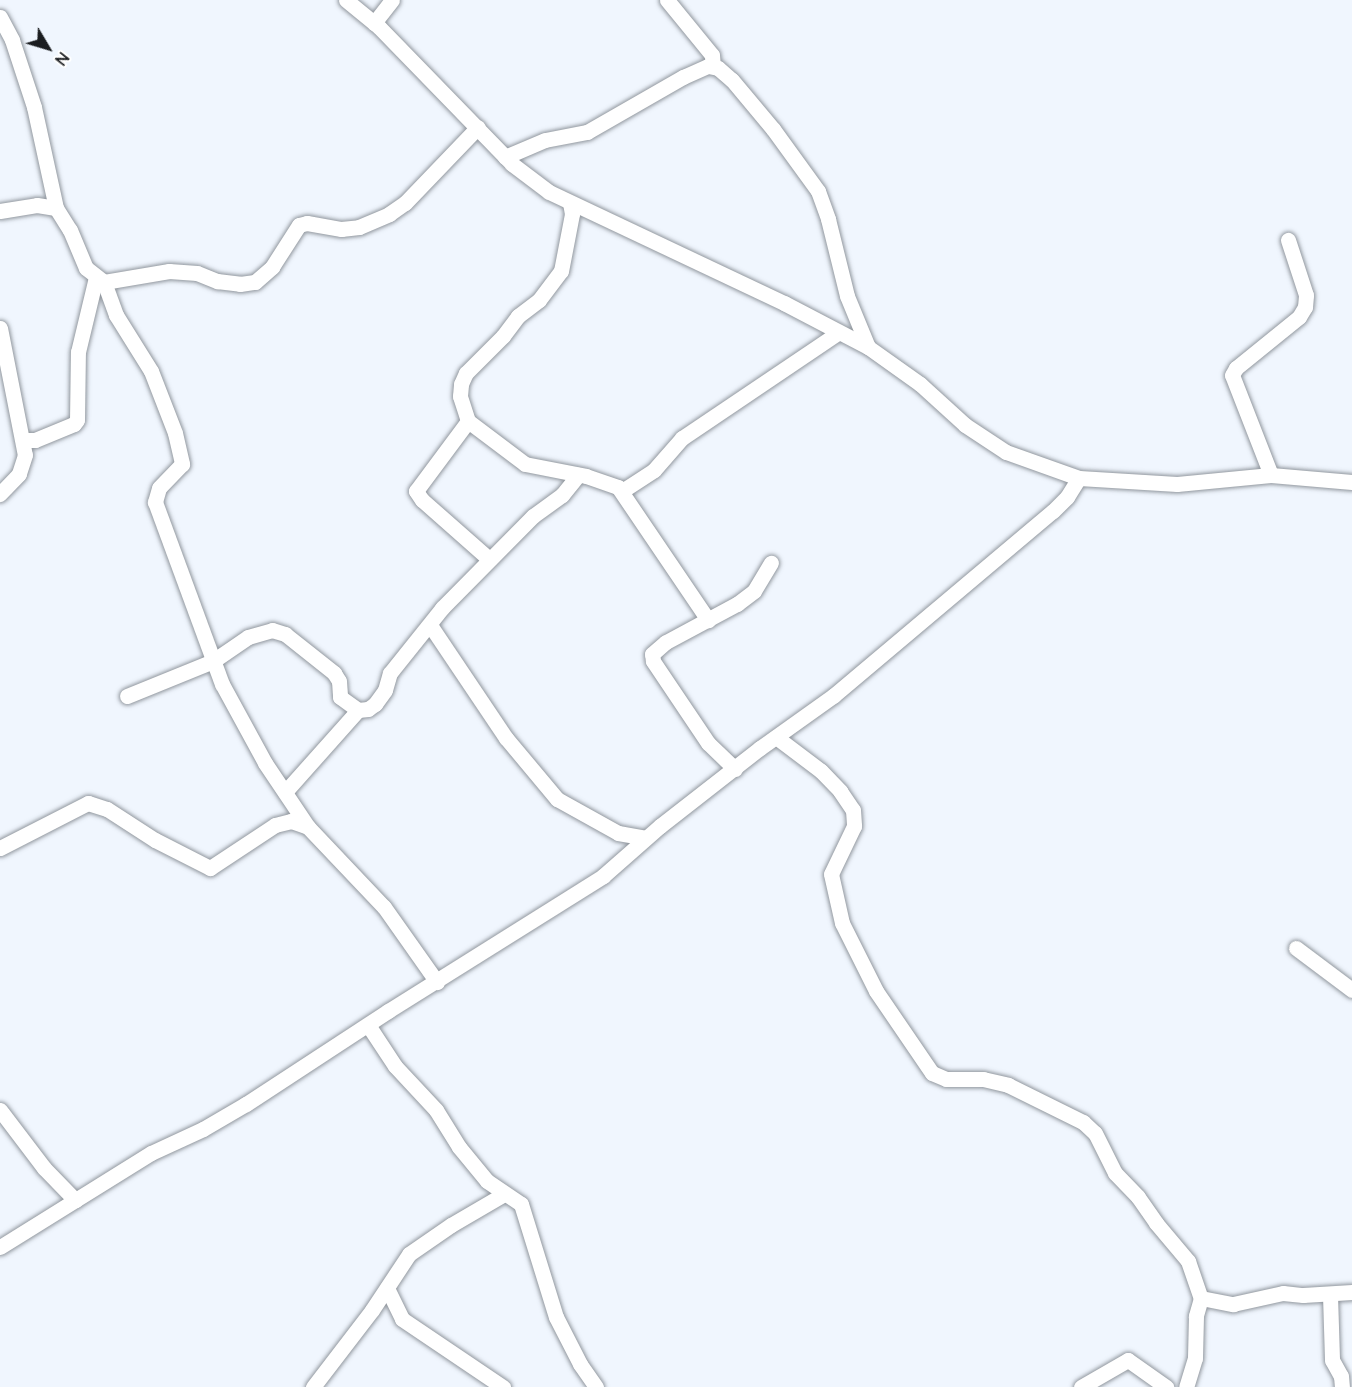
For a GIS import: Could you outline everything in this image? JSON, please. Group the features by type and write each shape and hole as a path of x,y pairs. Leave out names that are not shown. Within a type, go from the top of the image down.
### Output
{"street":[{"path":"346,0 374,23 505,157 529,178 570,203 784,303 868,347 903,370 965,425 992,444 1026,461 1079,478 1177,484 1271,475 1352,482"},
{"path":"374,23 392,0"},
{"path":"667,0 712,55 713,66"},
{"path":"0,17 12,40 34,107 56,208 70,230 86,268 100,280 116,315 151,371 175,433 182,464 159,488 155,502 213,661 235,712 308,827 384,907 437,982"},
{"path":"505,157 545,140 587,132 683,77 713,66 732,80 749,99 818,191 828,219 847,296 868,347"},
{"path":"100,280 169,271 197,273 217,281 240,284 255,282 272,267 299,225 307,222 341,229 359,227 389,214 405,203 478,128"},
{"path":"570,203 572,214 561,271 538,300 518,316 503,336 463,378 460,396 468,421 525,464 614,485 622,491 708,620"},
{"path":"0,211 37,206 56,208"},
{"path":"1271,475 1232,375 1236,368 1299,317 1305,307 1306,295 1288,240"},
{"path":"24,440 36,440 74,424 76,420 78,352 100,280"},
{"path":"0,328 25,454 22,467 15,479 0,494"},
{"path":"622,491 654,470 682,438 839,332"},
{"path":"468,421 420,484 416,493 489,559"},
{"path":"127,696 213,661 258,632 272,630 278,632 334,674 339,681 340,697 358,710 368,709 375,704 385,690 390,673 429,625 489,559 533,516 562,495 578,475"},
{"path":"0,1246 151,1153 203,1130 246,1104 603,876 645,838 833,696 1053,511 1079,478"},
{"path":"735,769 708,743 652,658 654,651 666,642 708,620 754,591 771,563"},
{"path":"429,625 506,738 557,799 618,833 645,838"},
{"path":"285,792 358,710"},
{"path":"776,737 821,771 840,791 853,810 854,826 831,874 842,923 876,991 932,1073 946,1078 983,1079 1008,1084 1083,1122 1095,1133 1115,1173 1138,1197 1188,1262 1201,1298 1196,1317 1195,1358 1186,1387"},
{"path":"0,848 88,803 107,809 155,840 210,868 275,825 291,821 308,827"},
{"path":"1296,948 1352,990"},
{"path":"368,1025 395,1066 436,1110 459,1147 487,1181 515,1199 524,1210 556,1317 570,1346 596,1387"},
{"path":"0,1110 44,1168 75,1200"},
{"path":"313,1387 387,1288 401,1264 415,1249 504,1194"},
{"path":"387,1288 402,1319 503,1387"},
{"path":"1201,1298 1233,1304 1283,1293 1330,1295 1352,1292"},
{"path":"1330,1295 1332,1360 1341,1376 1342,1387"},
{"path":"1081,1387 1128,1360 1166,1387"}]}
